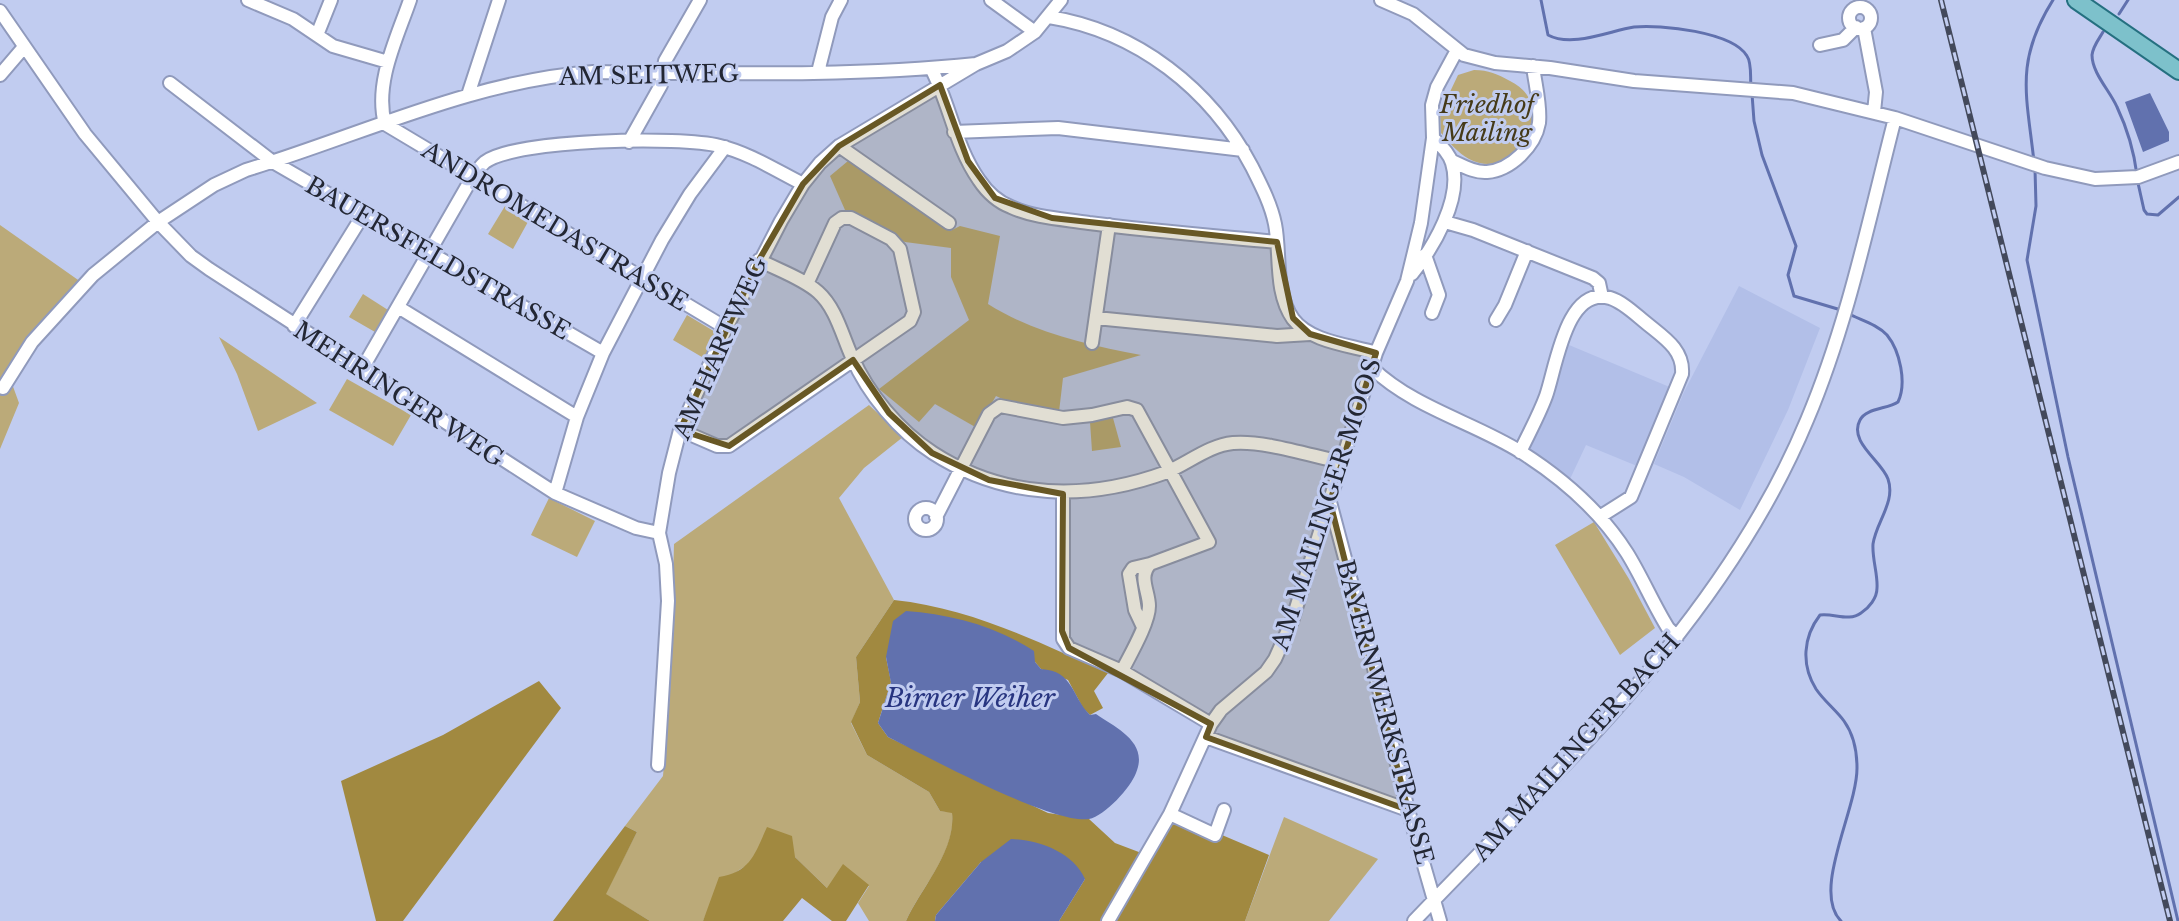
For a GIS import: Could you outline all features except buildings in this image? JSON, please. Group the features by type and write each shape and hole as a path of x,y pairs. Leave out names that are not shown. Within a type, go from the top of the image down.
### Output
{"main road":[{"path":"2076,0 2176,67"}],"street":[{"path":"248,0 293,19 333,46 388,62"},
{"path":"317,35 331,0"},
{"path":"385,124 382,97 388,62 410,0"},
{"path":"468,95 499,0"},
{"path":"629,142 661,85 665,61 700,0"},
{"path":"818,72 832,17 841,0"},
{"path":"991,0 1035,32"},
{"name":"AM HARTWEG","path":"658,765 668,601 666,564 659,533 669,473 680,430 759,260 803,184 839,146 976,64 1007,51 1035,32 1061,0"},
{"path":"1846,0 1851,13 1850,22 1860,28 1876,92 1874,112"},
{"path":"1389,1 1413,14 1457,50 1483,61 1634,81 1793,93 1874,112 2021,161 2095,179 2120,179 2152,173 2179,162"},
{"path":"1820,45 1843,40 1870,22 1869,12 1859,7 1851,13"},
{"name":"MEHRINGER WEG","path":"0,11 85,134 158,222 191,256 294,326 555,493 636,528 659,533"},
{"path":"1049,17 1099,28 1153,58 1208,102 1243,150 1270,207 1284,297 1293,318 1310,334"},
{"path":"0,75 24,47"},
{"name":"AM MAILINGER MOOS","path":"1108,921 1170,814 1208,731 1230,701 1266,672 1292,621 1376,353 1407,281 1421,223 1437,87 1457,50"},
{"name":"AM SEITWEG","path":"3,388 32,342 93,275 158,222 214,185 246,170 468,95 557,75 818,72 976,64"},
{"path":"1433,138 1452,161 1485,172 1500,169 1511,162 1529,146 1539,123 1533,66"},
{"path":"931,68 940,85 954,132 979,181 995,198 1011,207 1032,215 1277,242"},
{"name":"BAUERSFELDSTRASSE","path":"170,83 273,162 603,353"},
{"name":"AM MAILINGER BACH","path":"1414,921 1600,727 1705,601 1755,526 1808,419 1839,331 1895,118"},
{"name":"ANDROMEDASTRASSE","path":"385,124 726,328"},
{"path":"954,132 1058,128 1243,150"},
{"path":"362,369 473,176 485,162 529,147 577,143 690,142 725,147 803,184"},
{"path":"839,146 949,223"},
{"path":"555,493 577,417 603,353 690,194 725,147"},
{"name":"AM MAILINGER MOOS","path":"1407,281 1445,222 1453,178 1452,161"},
{"path":"294,326 363,215"},
{"path":"680,430 717,446 729,446 910,321 914,312 900,249 891,239 851,218 842,218 835,223 807,284"},
{"path":"1421,223 1436,231 1445,222 1527,251 1593,278 1599,283 1602,297"},
{"path":"1092,343 1109,225"},
{"path":"1496,320 1527,251"},
{"path":"1425,255 1439,295 1432,313"},
{"path":"759,260 819,293 831,308 853,360 870,389 907,433 932,453 962,469 1013,487 1063,494 1096,491 1135,483 1233,443 1341,462"},
{"path":"1520,452 1546,396 1574,312 1582,303 1602,297 1620,303 1669,342 1683,365 1679,384 1635,489 1624,502 1601,516"},
{"path":"398,307 577,417"},
{"path":"1096,318 1277,336 1310,334 1376,353"},
{"path":"1372,368 1389,384 1410,397 1520,452 1601,516 1627,554 1668,628 1677,637"},
{"path":"936,517 989,414 1000,406 1063,418 1132,407 1143,416 1209,542 1150,564 1144,576 1150,608 1122,671"},
{"path":"1063,494 1063,639 1069,648 1122,671 1208,731 1408,810"},
{"name":"BAYERNWERKSTRASSE","path":"1330,502 1408,810 1440,921"},
{"path":"1170,814 1215,835 1224,810"}],"highlighted area":[{"path":"940,85 968,161 995,198 1052,218 1277,242 1293,318 1310,334 1376,353 1330,502 1408,810 1206,737 1211,724 1069,648 1062,631 1063,494 989,480 932,453 889,413 853,360 729,446 680,430 759,260 803,184 839,146"}],"shaded area":[{"path":"1739,286 1820,328 1788,410 1740,510 1684,477 1654,464 1684,392"},
{"path":"1569,345 1672,388 1637,466 1586,445 1570,479 1528,449"},
{"path":"894,600 977,618 1108,673 1094,691 1103,708 1090,715 1068,680 1041,669 1035,662 886,657 891,682 878,723 888,737 1048,813 1089,819 1115,843 1152,857 1175,815 1269,855 1245,921 1059,921 1085,879 981,862 936,915 935,921 906,921 949,841 952,813 940,811 929,792 867,755 851,722 860,702 856,657"},
{"path":"539,681 561,708 403,921 376,921 341,781 443,735"},
{"path":"625,826 637,832 606,894 650,921 553,921"},
{"path":"767,827 792,836 795,857 827,888 843,864 869,885 846,921 832,921 802,898 783,921 703,921 719,877 745,866"}],"green space":[{"name":"Friedhof Mailing","path":"1474,70 1493,73 1510,81 1525,93 1533,108 1533,124 1527,139 1517,152 1503,161 1486,164 1469,159 1441,133 1440,113 1458,75"},
{"path":"848,161 950,231 960,226 1000,236 988,304 1043,330 1141,355 1063,378 1059,412 1015,405 996,396 977,428 935,404 919,422 879,389 969,320 951,277 951,248 905,242 845,210 830,176"},
{"path":"505,206 529,220 513,249 488,234"},
{"path":"0,225 81,282 18,352 11,381 19,403 0,449"},
{"path":"363,294 388,310 375,332 349,317"},
{"path":"687,315 717,333 718,339 707,360 673,340"},
{"path":"219,337 317,403 258,431 237,374"},
{"path":"347,379 411,415 393,446 329,410"},
{"path":"869,405 903,437 864,468 839,498 894,600 856,657 860,702 851,723 867,755 929,792 940,811 952,812 952,826 944,855 906,921 869,921 858,903 869,886 827,888 795,857 751,864 735,873 722,888 703,921 650,921 605,894 637,832 625,826 663,776 670,693 674,544"},
{"path":"1113,418 1121,447 1092,451 1090,422"},
{"path":"549,498 595,521 577,557 531,535"},
{"path":"1594,522 1655,628 1620,655 1555,545"},
{"path":"1284,817 1378,859 1329,921 1245,921"}],"water":[{"path":"2150,93 2169,132 2169,141 2143,152 2125,102"},
{"name":"Birner Weiher","path":"906,611 972,623 1034,651 1035,662 1041,669 1060,674 1066,679 1090,715 1096,714 1113,725 1134,744 1139,762 1133,779 1123,793 1095,817 1072,818 1020,801 888,737 878,723 891,683 886,657 893,621"},
{"path":"1011,839 1054,849 1080,870 1085,879 1059,921 935,921 936,915 981,862"}],"waterway":[{"path":"1541,0 1548,35 1558,39 1579,39 1646,26 1695,31 1727,41 1749,59 1751,87"},
{"path":"2034,162 2027,98 2028,61 2041,22 2053,0"},
{"path":"2119,14 2128,0"},
{"path":"2103,32 2094,49 2093,62 2124,123 2137,175"},
{"path":"1752,94 1762,155 1796,246 1788,275 1794,296 1841,310"},
{"path":"2035,169 2036,206 2027,260 2068,457 2178,921"},
{"path":"2138,183 2147,214 2158,215 2179,197"},
{"path":"1841,921 1833,908 1831,890 1833,870 1855,785 1856,756 1847,726 1811,680 1806,661 1807,642 1820,615 1856,616 1867,608 1876,595 1873,544 1888,504 1890,487 1885,472 1862,444 1858,428 1860,420 1867,413 1898,402 1902,386 1899,358 1887,335 1847,313"}],"railway":[{"path":"1941,0 2170,921"}]}
